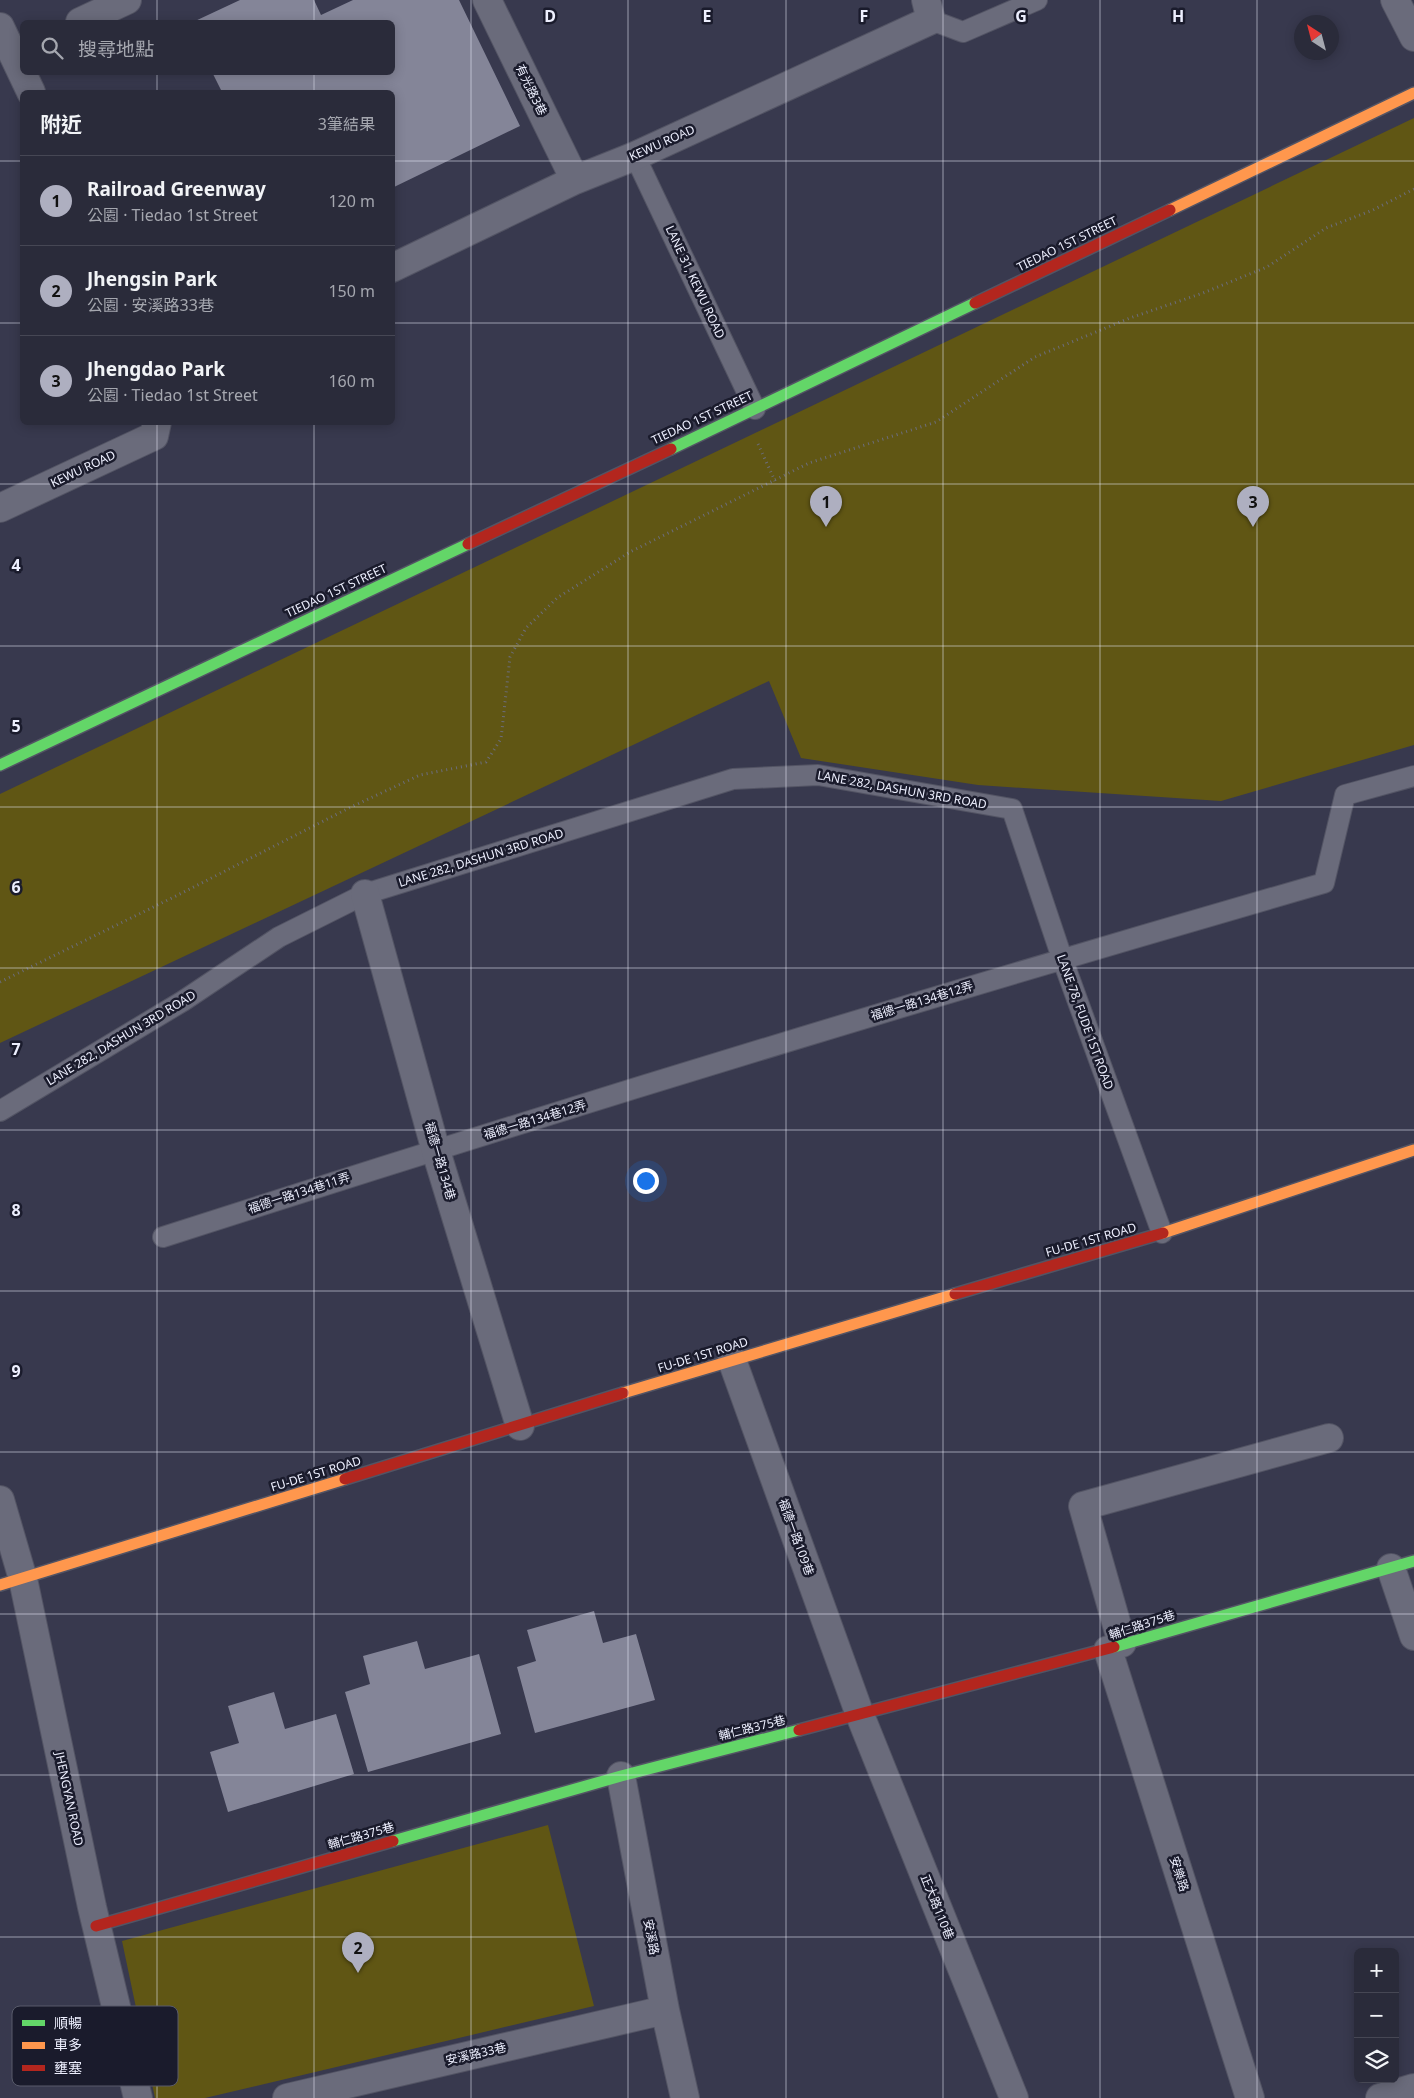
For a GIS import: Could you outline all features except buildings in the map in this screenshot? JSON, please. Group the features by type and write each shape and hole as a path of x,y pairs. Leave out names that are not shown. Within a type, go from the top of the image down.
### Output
{"street":[{"path":"84,20 127,0"},
{"name":"有光路3巷","path":"487,0 575,180"},
{"path":"1395,0 1414,37"},
{"name":"KEWU ROAD","path":"395,267 575,180 635,156 928,10"},
{"path":"0,27 20,71"},
{"path":"22,75 30,90"},
{"name":"TIEDAO 1ST STREET","path":"0,765 755,409 1414,93"},
{"name":"KEWU ROAD","path":"0,508 154,436 156,425"},
{"name":"福德一路134巷","path":"365,894 436,1150 520,1426"},
{"name":"FU-DE 1ST ROAD","path":"12,1582 732,1360 1162,1233 1414,1150"},
{"name":"福德一路109巷","path":"732,1360 860,1715"},
{"name":"安樂路","path":"1250,2098 1115,1646 1083,1506 1329,1438"},
{"name":"JHENGYAN ROAD","path":"0,1500 12,1582 116,2006"},
{"path":"1403,1564 1414,1636"},
{"name":"輔仁路375巷","path":"96,1926 621,1776 860,1715 1115,1646 1403,1564"},
{"name":"正大路110巷","path":"860,1715 1014,2098"},
{"name":"安溪路","path":"621,1776 665,2010 685,2098"},
{"name":"安溪路33巷","path":"287,2098 665,2010"},
{"path":"1380,2098 1414,2088"}],"lane":[{"path":"928,10 963,32 1037,0"},
{"name":"LANE 31, KEWU ROAD","path":"635,156 755,409"},
{"name":"LANE 282, DASHUN 3RD ROAD","path":"0,1111 183,1001 279,937 365,894 733,779 818,775 1012,809"},
{"name":"福德一路134巷12弄","path":"436,1150 1062,958 1324,883 1345,795 1414,776"},
{"name":"LANE 78, FUDE 1ST ROAD","path":"1012,809 1062,958 1162,1233"},
{"name":"福德一路134巷11弄","path":"163,1237 436,1150"}],"path":[{"path":"0,982 178,895 349,808 420,775 486,762 501,738 510,657 526,628 557,598 630,552 809,463 936,422 1035,357 1130,318 1203,293 1266,267 1326,228 1373,210 1414,189"},
{"path":"756,439 775,481"}],"shaded area":[{"path":"1414,118 1414,745 1221,801 978,785 801,758 769,681 0,1043 0,794"},
{"path":"548,1825 594,2006 205,2098 155,2098 152,2086 178,2086 178,2006 136,2006 122,1941"}],"traffic: fast":[{"path":"671,449 975,303"},
{"path":"0,765 468,544"},
{"path":"1114,1647 1414,1561"},
{"path":"393,1841 621,1776 799,1730"}],"traffic: slow":[{"path":"1170,210 1414,93"},
{"path":"1163,1233 1414,1150"},
{"path":"623,1393 955,1294"},
{"path":"0,1585 345,1479"}],"traffic: jam":[{"path":"975,303 1170,210"},
{"path":"468,544 671,449"},
{"path":"955,1294 1163,1233"},
{"path":"345,1479 623,1393"},
{"path":"799,1730 1114,1647"},
{"path":"96,1926 393,1841"}],"place":[{"name":"Railroad Greenway","path":"826,527"},
{"name":"Jhengdao Park","path":"1253,527"},
{"name":"Jhengsin Park","path":"358,1973"}]}
